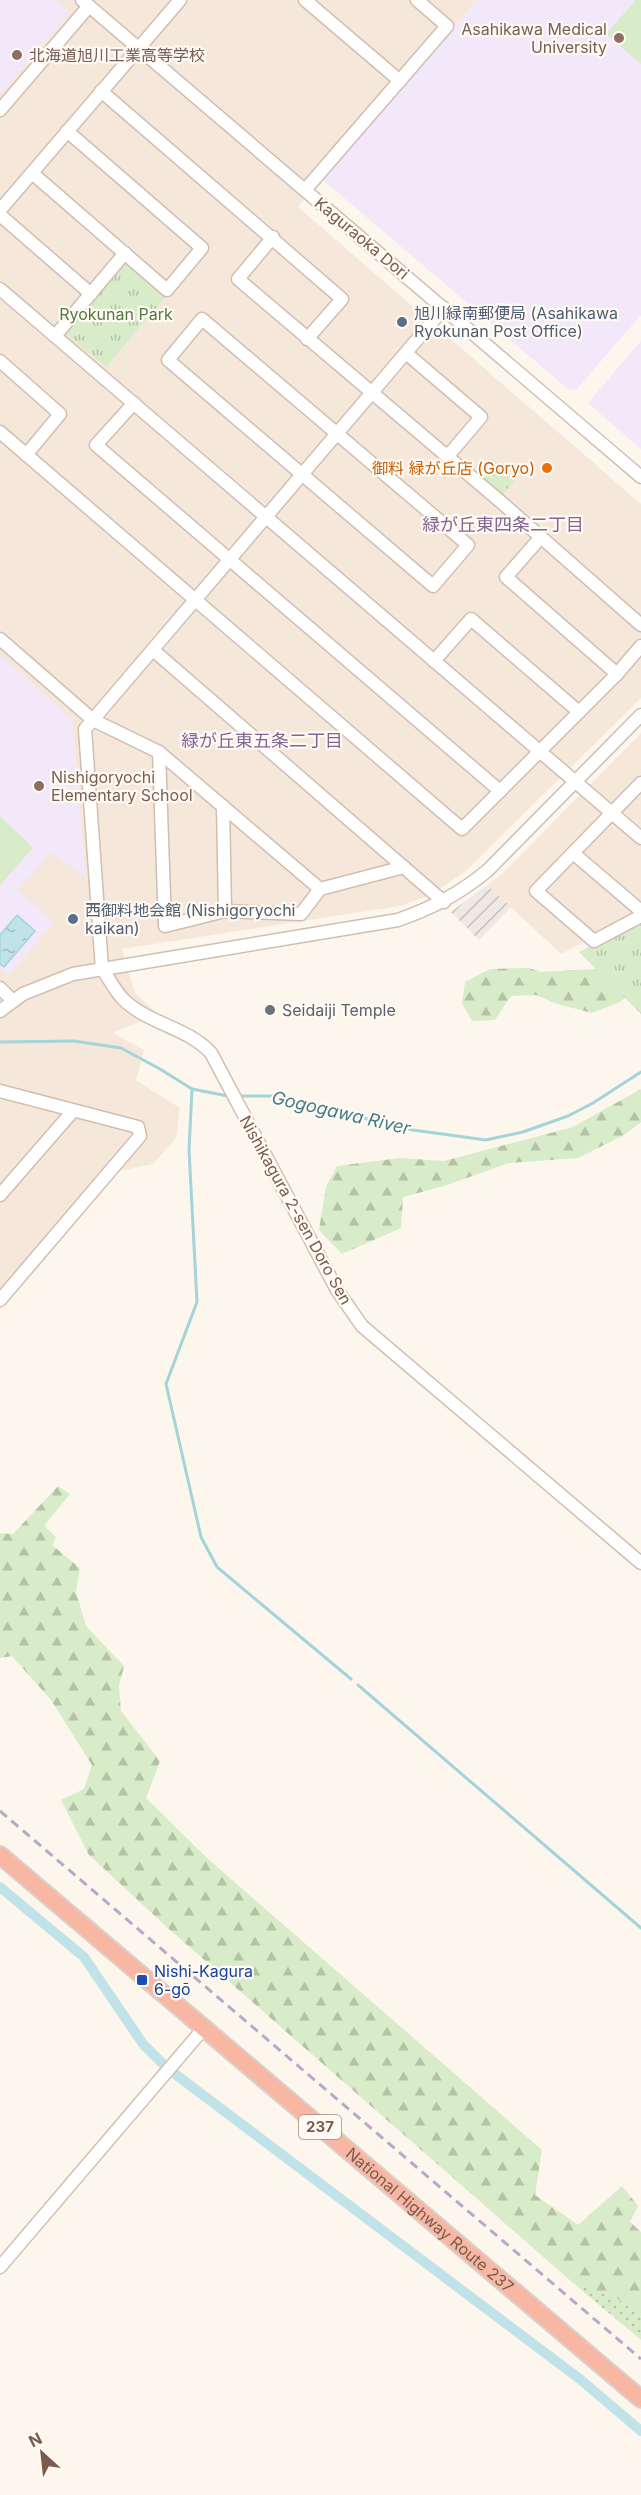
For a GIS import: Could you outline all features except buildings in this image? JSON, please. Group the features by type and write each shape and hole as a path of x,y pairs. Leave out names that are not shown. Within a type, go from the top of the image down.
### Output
{"highway":[{"name":"National Highway Route 237","path":"0,1855 641,2399"}],"street":[{"path":"0,210 180,0"},
{"path":"305,0 400,81"},
{"path":"305,190 447,26 417,0"},
{"path":"0,110 86,3"},
{"name":"Kaguraoka Dori","path":"86,3 641,477"},
{"path":"101,91 273,237 342,299 307,339"},
{"path":"32,173 167,290 202,248 67,131"},
{"path":"0,215 91,294"},
{"path":"273,237 238,279 641,625"},
{"path":"55,336 125,253"},
{"path":"0,289 641,838"},
{"path":"102,969 85,729 444,308"},
{"path":"202,319 468,545 433,586 302,475 168,360 202,319"},
{"path":"406,353 481,417 447,457"},
{"path":"0,361 60,414 26,455"},
{"path":"134,403 96,445 500,791"},
{"path":"0,432 462,829 617,674 641,646"},
{"path":"541,537 506,577 617,674"},
{"path":"434,660 471,619 579,712"},
{"path":"0,639 93,720 159,752 320,889"},
{"path":"153,650 444,902"},
{"path":"0,1011 47,982 73,974 398,920 444,902 468,887 487,871 641,715"},
{"path":"159,752 165,926 225,911 301,914 320,889 404,867"},
{"path":"573,853 641,914 594,941 536,891 641,783"},
{"path":"223,806 225,911"},
{"name":"Nishikagura 2-sen Doro Sen","path":"102,969 123,999 143,1012 200,1040 211,1053 337,1290 362,1326 641,1563"},
{"path":"0,988 13,1001"},
{"path":"0,1091 138,1127 140,1136 0,1300"},
{"path":"0,1195 73,1110"},
{"path":"0,2267 204,2028"}],"shaded area":[{"path":"0,0 477,0 298,207 641,504 641,698 468,869 425,897 400,906 122,949 135,993 158,1014 113,1033 144,1050 136,1080 180,1108 176,1138 153,1164 119,1171 0,1309"},
{"name":"北海道旭川工業高等学校","path":"0,0 56,0 67,10 67,16 0,94"},
{"path":"477,0 641,0 641,315 577,389 569,390 322,179"},
{"path":"641,341 641,449 588,403"},
{"name":"Nishigoryochi Elementary School","path":"0,655 72,719 86,878 52,852 18,889 54,923 8,975 0,968"},
{"path":"641,733 641,912 561,954 487,885 502,874"},
{"path":"487,885 511,907 479,940 451,912"}],"green space":[{"path":"636,0 641,0 641,64 606,34"},
{"name":"Ryokunan Park","path":"127,261 167,295 106,367 65,333"},
{"path":"492,458 516,479 502,495 477,474"},
{"path":"0,816 33,848 0,885"},
{"path":"641,921 641,1014 579,952"},
{"path":"627,956 641,985 620,1002 592,1013 554,1003 536,995 511,996 495,1020 472,1021 462,1003 465,982 490,969 529,968 541,972 594,969"},
{"path":"641,1089 641,1122 624,1135 578,1158 509,1163 444,1186 403,1197 401,1228 342,1254 319,1230 326,1187 337,1166 400,1158 444,1161 573,1127"},
{"path":"58,1486 70,1494 44,1526 56,1537 52,1545 80,1568 76,1592 86,1626 124,1666 119,1686 121,1711 160,1761 146,1798 208,1859 542,2150 535,2195 578,2225 622,2186 638,2206 630,2222 641,2232 641,2317 616,2297 573,2283 170,1930 89,1855 61,1800 84,1789 92,1765 51,1700 12,1656 0,1658 0,1533 13,1534"},
{"path":"573,2283 616,2297 641,2317 641,2340"}],"water":[{"path":"17,915 35,931 4,967 0,964 0,935"}],"waterway":[{"name":"Gogogawa River","path":"0,1042 74,1041 121,1048 192,1089 228,1096"},
{"name":"Gogogawa River","path":"238,1096 272,1096 413,1130 486,1140 523,1132 568,1116 641,1072"},
{"path":"192,1089 189,1150 197,1302 166,1384 201,1537 217,1567 351,1679"},
{"path":"358,1685 641,1928"},
{"path":"0,1887 84,1957 143,2044 164,2065"},
{"path":"175,2074 581,2380 641,2431"}],"railway":[{"path":"0,1811 641,2359"}],"place":[{"name":"Asahikawa Medical University","path":"619,38"},
{"name":"北海道旭川工業高等学校","path":"17,55"},
{"name":"旭川緑南郵便局 (Asahikawa Ryokunan Post Office)","path":"402,322"},
{"name":"御料 緑が丘店 (Goryo)","path":"547,468"},
{"name":"Nishigoryochi Elementary School","path":"39,786"},
{"name":"西御料地会館 (Nishigoryochi kaikan)","path":"73,919"},
{"name":"Seidaiji Temple","path":"270,1010"},
{"name":"Nishi-Kagura 6-gō","path":"142,1980"}],"district":[{"name":"緑が丘東四条二丁目","path":"503,525"},
{"name":"緑が丘東五条二丁目","path":"262,741"}]}
